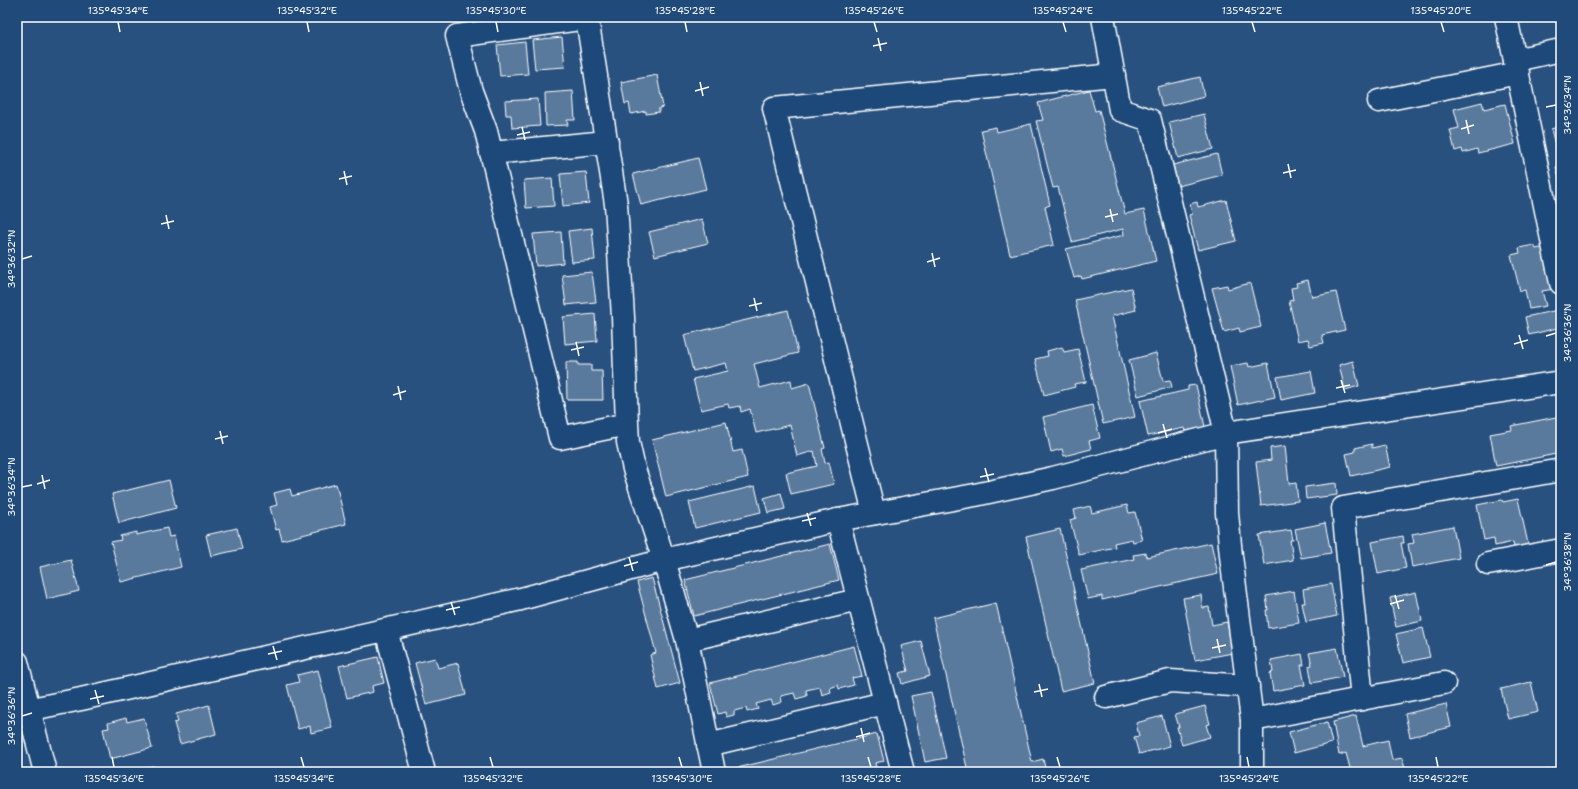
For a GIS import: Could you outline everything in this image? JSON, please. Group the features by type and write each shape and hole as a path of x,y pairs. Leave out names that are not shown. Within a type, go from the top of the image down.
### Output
{"street":[{"path":"1103,17 1120,110 1150,120 1226,433 1227,513 1252,720 1252,772"},
{"path":"1506,17 1517,66 1553,204 1561,283"},
{"path":"627,424 560,438 486,130 471,91 457,36 587,18 616,204 623,317 628,442 634,469 664,560 687,640 714,772"},
{"path":"1379,101 1517,66 1561,50"},
{"path":"874,513 774,108 1114,75"},
{"path":"491,154 607,142"},
{"path":"23,710 81,700 521,599 664,560 838,520 975,495 1053,478 1226,433 1561,382"},
{"path":"1362,699 1342,508 1561,470"},
{"path":"838,520 903,772"},
{"path":"1488,564 1561,550"},
{"path":"687,640 858,600"},
{"path":"386,630 424,772"},
{"path":"17,662 23,710 45,772"},
{"path":"1106,697 1170,681 1248,686"},
{"path":"1252,720 1444,683"},
{"path":"708,745 885,703"}],"building":[{"path":"562,37 565,67 535,69 532,40"},
{"path":"525,42 528,74 500,76 497,45"},
{"path":"657,75 663,107 659,108 659,112 646,114 646,111 631,114 629,103 625,104 621,82"},
{"path":"1200,77 1204,96 1162,107 1157,87"},
{"path":"1089,90 1095,111 1099,110 1125,214 1144,210 1156,261 1082,279 1081,276 1074,278 1066,249 1124,235 1123,229 1072,242 1058,187 1053,188 1036,121 1043,120 1038,103"},
{"path":"573,91 575,120 567,120 568,125 546,126 545,93"},
{"path":"538,99 540,126 512,128 511,115 506,115 505,101"},
{"path":"1482,102 1484,109 1505,104 1515,144 1478,153 1477,149 1463,153 1462,149 1455,151 1450,130 1459,128 1454,109"},
{"path":"1204,114 1213,149 1178,158 1169,122"},
{"path":"1031,124 1050,205 1045,207 1054,245 1010,255 981,130 996,127 997,132"},
{"path":"1561,126 1561,161 1559,161 1551,129"},
{"path":"1217,154 1222,175 1178,186 1173,165"},
{"path":"698,158 706,189 641,205 633,174"},
{"path":"1561,166 1561,186 1556,167"},
{"path":"586,172 589,203 563,206 560,174"},
{"path":"552,178 554,206 526,208 524,180"},
{"path":"1226,200 1236,241 1198,250 1189,215 1192,214 1190,204 1197,202 1198,207"},
{"path":"702,219 708,243 655,256 649,232"},
{"path":"592,228 595,260 572,262 568,231"},
{"path":"561,232 563,263 536,266 533,234"},
{"path":"1534,245 1536,249 1545,247 1554,289 1542,291 1546,306 1529,309 1525,290 1520,291 1511,255 1520,253 1519,248"},
{"path":"592,272 596,302 566,305 562,275"},
{"path":"1308,280 1312,297 1336,292 1345,330 1322,335 1324,343 1310,346 1308,339 1298,341 1289,301 1293,300 1291,288 1297,287 1296,283"},
{"path":"1250,283 1261,327 1240,332 1239,328 1224,332 1212,288 1227,285 1228,289"},
{"path":"1131,288 1136,310 1112,316 1135,417 1103,424 1075,300"},
{"path":"788,310 798,353 754,364 760,388 791,380 792,388 809,383 825,448 822,449 825,463 829,462 834,484 791,494 786,473 817,466 814,451 797,456 790,425 756,433 750,409 741,412 740,406 729,408 728,404 701,410 693,379 728,371 726,363 693,371 684,335"},
{"path":"1558,310 1561,327 1529,335 1525,317"},
{"path":"595,314 597,341 565,344 563,317"},
{"path":"1062,347 1064,352 1078,349 1086,382 1074,384 1075,387 1044,395 1035,359 1048,356 1047,351"},
{"path":"1156,353 1163,381 1170,380 1172,387 1138,396 1129,360"},
{"path":"1353,361 1359,386 1345,390 1339,365"},
{"path":"566,362 578,362 578,365 591,365 591,371 602,371 603,400 567,400"},
{"path":"1248,363 1249,367 1268,363 1275,397 1238,405 1230,366"},
{"path":"1311,371 1315,393 1281,400 1277,377"},
{"path":"1196,385 1205,427 1185,431 1184,428 1148,436 1140,401 1188,390 1188,386"},
{"path":"1092,405 1100,438 1089,441 1091,449 1064,456 1062,449 1051,452 1043,417"},
{"path":"1561,416 1561,453 1496,466 1490,434 1512,430 1511,426"},
{"path":"726,422 733,452 742,450 748,477 666,497 652,440"},
{"path":"1372,444 1372,448 1385,445 1390,467 1351,476 1346,454 1355,452 1355,448"},
{"path":"1285,446 1289,484 1296,483 1298,501 1261,506 1256,462 1271,460 1270,448"},
{"path":"169,480 176,508 119,523 112,494"},
{"path":"1336,483 1337,495 1306,499 1305,487"},
{"path":"336,484 346,524 282,540 279,529 276,530 270,507 277,505 274,493 290,489 292,496"},
{"path":"755,486 761,512 695,528 689,502"},
{"path":"781,493 785,509 768,513 764,498"},
{"path":"1518,499 1529,548 1515,551 1513,542 1495,546 1494,538 1484,540 1477,505 1502,500 1503,502"},
{"path":"1127,505 1129,513 1135,512 1142,540 1133,542 1132,539 1114,543 1115,547 1079,555 1070,520 1076,518 1074,510 1090,506 1092,513"},
{"path":"1325,523 1331,553 1301,558 1295,529"},
{"path":"1453,526 1459,558 1412,567 1408,544 1414,543 1412,534"},
{"path":"167,528 169,537 174,536 181,567 121,582 111,542 121,540 120,536 136,532 136,535"},
{"path":"237,528 242,549 211,556 206,535"},
{"path":"1060,529 1095,683 1061,691 1026,537"},
{"path":"1291,530 1293,540 1290,540 1293,560 1264,565 1259,535"},
{"path":"1403,536 1404,543 1401,543 1406,568 1378,574 1372,542"},
{"path":"1211,543 1218,574 1102,600 1102,596 1088,599 1081,570 1134,559 1133,555 1146,553 1147,557"},
{"path":"830,544 839,580 694,616 685,580"},
{"path":"71,560 79,591 47,599 40,567"},
{"path":"652,578 680,683 658,689 650,655 656,653 637,582"},
{"path":"1331,584 1337,616 1306,622 1302,603 1305,603 1303,589"},
{"path":"1294,591 1299,623 1268,628 1266,596"},
{"path":"1416,592 1422,621 1396,627 1390,598"},
{"path":"1201,595 1203,608 1209,607 1212,625 1227,622 1233,653 1195,660 1183,598"},
{"path":"996,603 1032,762 1043,759 1046,772 968,772 933,618"},
{"path":"1423,628 1430,657 1403,663 1396,634"},
{"path":"921,641 930,676 902,684 899,673 908,671 901,646"},
{"path":"854,646 862,676 852,678 854,685 839,689 838,685 830,688 831,692 822,695 820,687 806,690 807,696 796,699 794,693 781,696 782,702 773,705 771,700 756,704 758,709 747,712 746,708 734,711 734,715 726,717 725,712 718,714 710,683"},
{"path":"1337,648 1343,677 1312,683 1309,666 1312,665 1309,653"},
{"path":"1302,654 1304,665 1301,665 1305,685 1273,691 1270,673 1273,672 1271,660"},
{"path":"378,657 384,683 372,686 373,692 347,698 339,666"},
{"path":"435,658 438,668 458,663 466,695 426,705 415,663"},
{"path":"318,670 332,728 311,733 310,726 298,729 287,685 299,682 297,675"},
{"path":"1531,682 1538,712 1508,719 1501,689"},
{"path":"931,692 946,758 925,762 911,696"},
{"path":"1446,704 1451,727 1410,737 1405,714"},
{"path":"209,705 216,734 180,744 174,723 178,722 176,714"},
{"path":"1205,706 1210,724 1206,725 1210,737 1182,745 1175,714"},
{"path":"1162,716 1170,746 1139,754 1134,737 1139,736 1136,723"},
{"path":"1356,716 1363,746 1388,740 1392,760 1402,758 1406,772 1351,772 1346,753 1339,755 1333,722"},
{"path":"126,718 127,722 144,718 152,748 110,759 103,729 109,728 108,723"},
{"path":"1327,722 1332,743 1294,753 1289,732"},
{"path":"877,734 884,761 875,763 877,772 734,772 733,769"},
{"path":"153,766 154,772 129,772"},
{"path":"1561,767 1561,772 1546,772 1546,770"}]}
